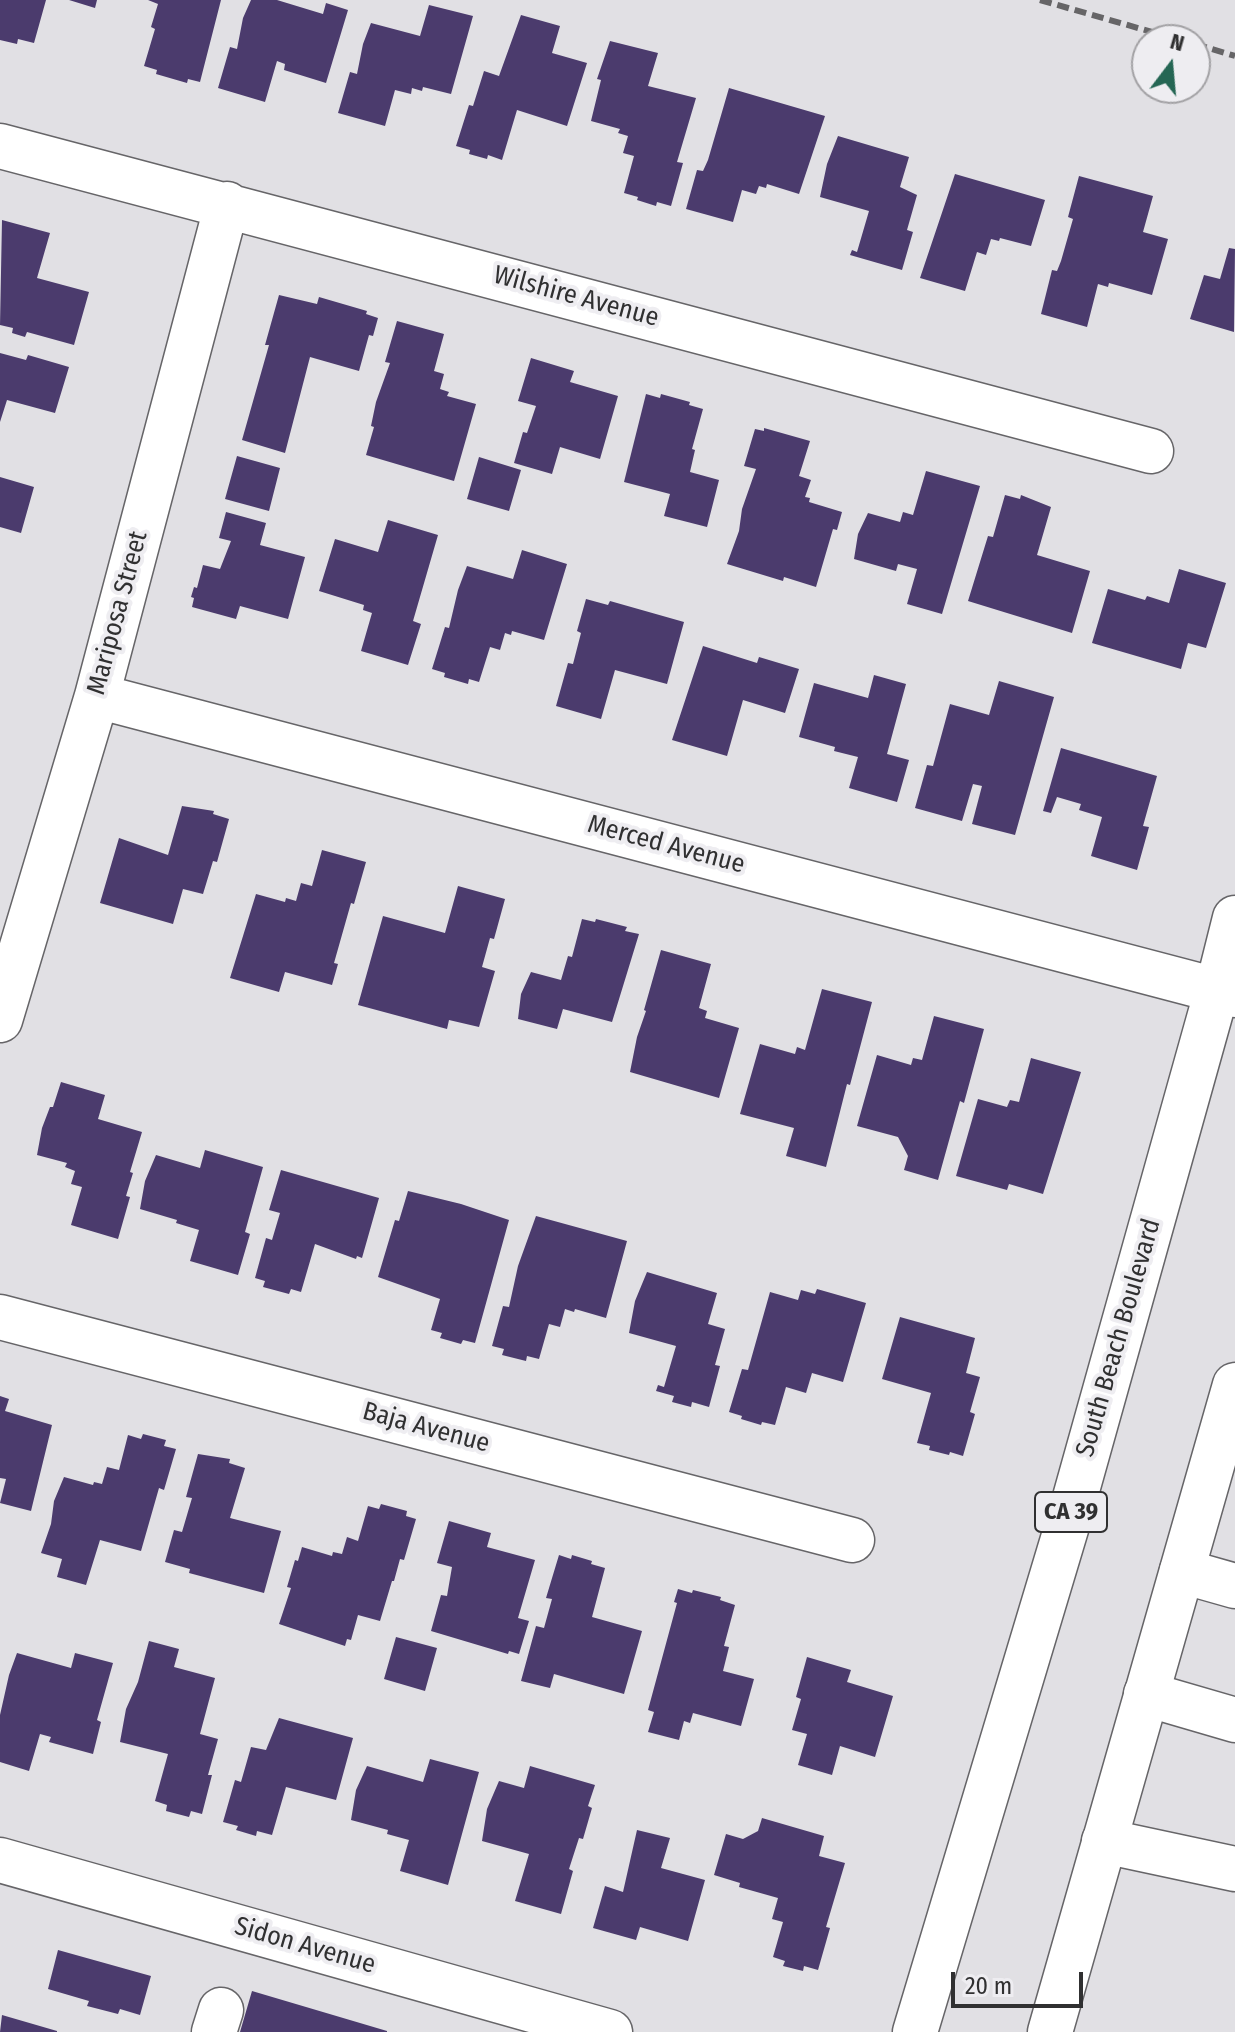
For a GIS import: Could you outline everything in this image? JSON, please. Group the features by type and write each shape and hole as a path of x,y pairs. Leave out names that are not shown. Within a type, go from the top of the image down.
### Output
{"street":[{"name":"Wilshire Avenue","path":"0,146 1151,451"},
{"name":"Mariposa Street","path":"0,1020 97,696 227,204"},
{"name":"Merced Avenue","path":"97,696 1226,993"},
{"name":"South Beach Boulevard","path":"915,2032 1226,993 1235,918"},
{"name":"Baja Avenue","path":"0,1317 852,1540"},
{"path":"1050,2032 1235,1385"},
{"path":"1182,1571 1235,1586"},
{"path":"1146,1694 1235,1720"},
{"path":"1104,1841 1235,1869"},
{"name":"Sidon Avenue","path":"0,1860 610,2032"}],"building":[{"path":"0,0 46,0 34,43 18,39 17,44 0,40"},
{"path":"69,0 97,0 95,8"},
{"path":"148,0 221,0 200,82 188,79 187,83 156,74 157,70 144,66 155,29 151,27 158,4"},
{"path":"251,0 277,0 323,14 326,3 348,10 326,83 284,70 285,64 277,61 265,102 218,88 230,47 237,49 243,18"},
{"path":"429,5 473,16 451,94 423,87 422,91 412,88 411,94 395,90 385,126 338,113 350,72 357,74 371,23 420,36"},
{"path":"521,15 560,26 552,53 587,63 567,126 517,110 502,160 488,155 487,159 469,154 470,150 456,146 469,105 473,106 484,71 499,76"},
{"path":"610,41 658,53 648,86 696,98 677,162 683,163 671,206 657,202 656,206 624,193 634,156 623,153 628,136 618,133 620,129 591,121 601,80 597,79"},
{"path":"729,88 825,116 799,194 767,184 766,188 759,186 756,194 742,190 733,222 686,209 697,170 703,171 708,160"},
{"path":"838,136 909,157 900,187 917,195 907,230 913,232 902,270 850,255 852,250 857,252 869,211 820,197 827,164"},
{"path":"955,174 1045,200 1031,246 1000,238 999,241 991,239 986,255 977,252 965,291 920,278"},
{"path":"1079,176 1153,196 1143,232 1168,239 1152,295 1109,283 1108,287 1098,284 1087,327 1041,314 1052,270 1057,271 1073,219 1068,217"},
{"path":"2,220 50,233 37,278 89,292 74,345 27,332 25,337 12,333 13,328 0,325"},
{"path":"1229,248 1235,249 1234,332 1190,319 1204,275 1220,279"},
{"path":"279,295 317,304 319,297 367,311 366,314 378,318 373,336 369,335 359,371 310,357 285,453 242,440 269,345 265,345"},
{"path":"397,321 444,334 434,371 444,374 440,389 449,392 447,396 476,404 454,481 366,455 374,427 371,426 376,402 390,363 385,362"},
{"path":"0,353 26,360 28,355 69,367 55,413 7,400 0,422"},
{"path":"531,358 574,371 570,382 618,396 600,459 560,447 552,474 514,463 523,432 527,433 536,406 518,401"},
{"path":"646,394 660,398 661,394 703,409 692,449 695,450 690,472 719,480 707,527 664,516 670,494 624,482"},
{"path":"764,428 810,441 799,476 811,480 805,497 810,498 809,502 842,512 837,530 833,529 816,587 784,577 783,581 727,564 756,469 744,466 755,429 764,431"},
{"path":"237,456 280,468 269,511 225,499"},
{"path":"479,457 521,470 509,511 467,499"},
{"path":"926,471 980,486 942,614 907,604 917,569 898,564 896,571 854,559 858,534 868,513 900,522 903,512 913,515"},
{"path":"0,477 34,487 21,533 0,527"},
{"path":"1005,495 1020,499 1021,495 1051,507 1037,555 1090,571 1072,633 968,601 988,536 993,537"},
{"path":"226,512 266,523 260,545 305,557 288,619 240,606 236,619 192,607 194,598 191,597 194,587 197,588 203,565 220,569 231,541 219,538"},
{"path":"388,520 438,535 413,621 421,624 408,665 361,651 372,613 363,610 364,605 319,591 335,539 378,552"},
{"path":"522,550 567,564 544,640 512,631 511,635 505,633 500,650 490,647 479,682 469,679 468,684 444,677 445,673 432,669 445,627 449,628 467,566 513,579"},
{"path":"1179,569 1226,583 1206,648 1188,643 1181,669 1092,643 1108,589 1145,600 1147,596 1169,603"},
{"path":"586,599 608,605 610,601 684,622 667,684 615,670 601,719 556,706 568,663 573,664 581,633 577,631"},
{"path":"703,646 757,663 759,657 799,669 785,713 743,700 727,756 672,740"},
{"path":"874,675 906,684 887,754 909,760 897,802 849,788 858,757 799,737 814,683 868,698"},
{"path":"999,681 1054,697 1015,835 972,824 982,786 973,784 962,821 915,808 927,765 933,766 950,704 989,715"},
{"path":"1061,748 1157,776 1143,826 1149,827 1137,870 1091,856 1102,817 1079,810 1081,804 1057,797 1051,813 1043,811"},
{"path":"182,806 214,811 213,814 229,819 217,862 213,861 203,894 183,889 173,924 100,903 119,838 168,855"},
{"path":"322,850 366,862 334,963 338,964 332,985 285,972 279,992 230,978 256,894 285,902 286,898 296,901 301,883 312,886"},
{"path":"458,886 505,899 482,967 495,971 479,1027 449,1020 447,1029 358,1005 383,916 445,933"},
{"path":"582,919 595,922 596,919 627,927 625,931 639,934 612,1022 563,1009 557,1029 518,1019 521,994 531,972 561,980 568,956 572,957"},
{"path":"661,950 711,964 699,1008 707,1011 705,1018 739,1028 719,1098 630,1072"},
{"path":"822,989 872,1002 826,1167 786,1156 794,1128 740,1114 760,1044 795,1054 797,1047 805,1050"},
{"path":"934,1016 984,1029 964,1103 960,1101 938,1180 904,1170 908,1156 898,1137 857,1126 877,1055 911,1065 913,1058 922,1060"},
{"path":"1031,1058 1081,1072 1043,1194 1009,1184 1007,1190 956,1176 978,1099 1007,1107 1010,1100 1019,1102"},
{"path":"61,1082 105,1095 98,1119 142,1132 130,1172 133,1173 126,1196 130,1197 118,1239 71,1225 82,1187 71,1184 75,1171 65,1167 67,1163 37,1155 42,1128"},
{"path":"205,1150 263,1167 245,1232 250,1234 238,1275 190,1261 199,1230 140,1209 145,1181 156,1155 200,1168"},
{"path":"281,1170 379,1198 362,1258 357,1256 356,1259 315,1244 301,1292 291,1289 289,1294 263,1287 265,1281 255,1278 266,1238 272,1240 280,1213 269,1210"},
{"path":"408,1191 509,1220 475,1343 463,1340 461,1344 440,1338 442,1333 431,1330 440,1299 378,1277 395,1220 399,1221"},
{"path":"536,1216 627,1241 606,1318 565,1309 560,1327 549,1324 539,1359 527,1356 526,1361 502,1355 504,1349 492,1346 503,1306 509,1307 518,1266"},
{"path":"647,1272 717,1293 708,1324 725,1329 715,1365 720,1366 709,1407 692,1402 691,1407 672,1402 674,1396 656,1391 658,1385 664,1387 676,1346 629,1333 635,1301"},
{"path":"817,1289 866,1303 843,1382 812,1373 806,1393 786,1387 775,1425 762,1422 761,1425 729,1412 742,1369 748,1370 770,1292 798,1300 801,1290 815,1294"},
{"path":"900,1317 975,1338 966,1373 980,1377 970,1412 975,1414 963,1456 929,1450 930,1446 917,1443 931,1393 882,1379"},
{"path":"0,1396 9,1399 5,1411 52,1425 31,1511 0,1503 6,1479 0,1478"},
{"path":"143,1434 166,1440 164,1446 176,1449 164,1490 159,1488 141,1551 100,1540 86,1585 57,1577 62,1559 41,1553 51,1524 54,1501 64,1477 93,1485 94,1482 102,1484 107,1467 119,1470 128,1435 141,1439"},
{"path":"198,1454 230,1459 229,1463 245,1468 230,1518 281,1531 264,1593 189,1573 190,1569 165,1562 174,1530 182,1532 192,1498 186,1497"},
{"path":"381,1504 407,1511 406,1516 416,1519 380,1621 358,1615 351,1640 347,1639 345,1646 279,1624 291,1588 287,1587 295,1560 298,1561 302,1547 332,1556 333,1552 342,1554 347,1537 358,1541 368,1506 379,1509"},
{"path":"449,1521 491,1533 487,1547 535,1560 518,1618 529,1621 519,1654 509,1651 508,1654 431,1631 441,1595 447,1596 452,1567 437,1563"},
{"path":"559,1555 571,1559 572,1555 605,1568 592,1617 642,1631 624,1694 554,1674 550,1688 521,1681 536,1626 544,1628 552,1599 546,1598"},
{"path":"678,1589 721,1597 720,1600 735,1605 724,1646 729,1647 723,1671 754,1679 741,1726 693,1713 690,1723 684,1721 679,1740 648,1732 654,1712 648,1710"},
{"path":"396,1637 437,1648 425,1691 384,1679"},
{"path":"149,1641 179,1649 174,1667 215,1678 200,1734 218,1739 202,1814 191,1811 189,1817 166,1811 167,1805 155,1801 168,1754 120,1742 126,1709 138,1682"},
{"path":"17,1653 71,1668 75,1653 113,1663 97,1720 101,1722 93,1754 49,1742 51,1737 40,1734 29,1771 0,1762 0,1715"},
{"path":"807,1657 851,1670 847,1682 893,1696 875,1757 840,1746 832,1775 798,1765 807,1734 792,1730 801,1699 796,1697"},
{"path":"279,1718 353,1738 336,1800 286,1787 272,1835 257,1831 256,1836 223,1822 235,1780 241,1782 251,1747 266,1750"},
{"path":"430,1759 479,1772 448,1885 400,1871 409,1840 387,1834 388,1830 351,1820 356,1790 367,1766 423,1782"},
{"path":"530,1766 595,1785 583,1839 579,1838 569,1869 573,1871 561,1914 515,1901 529,1854 482,1841 487,1809 499,1781 524,1788"},
{"path":"762,1818 824,1836 819,1856 845,1863 826,1927 830,1928 818,1970 804,1966 803,1971 783,1966 785,1961 773,1957 783,1922 772,1919 778,1898 739,1887 740,1883 714,1875 726,1834 743,1839 758,1831"},
{"path":"637,1830 670,1838 661,1868 705,1880 688,1941 640,1927 636,1940 593,1928 605,1886 623,1892"},
{"path":"58,1950 151,1976 140,2015 120,2009 118,2014 87,2006 89,2001 48,1989"},
{"path":"252,1991 387,2031 387,2032 240,2032"},
{"path":"2,2015 57,2031 57,2032 0,2032"}],"railway":[{"path":"1040,0 1131,26"},
{"path":"1211,49 1235,56"}]}
